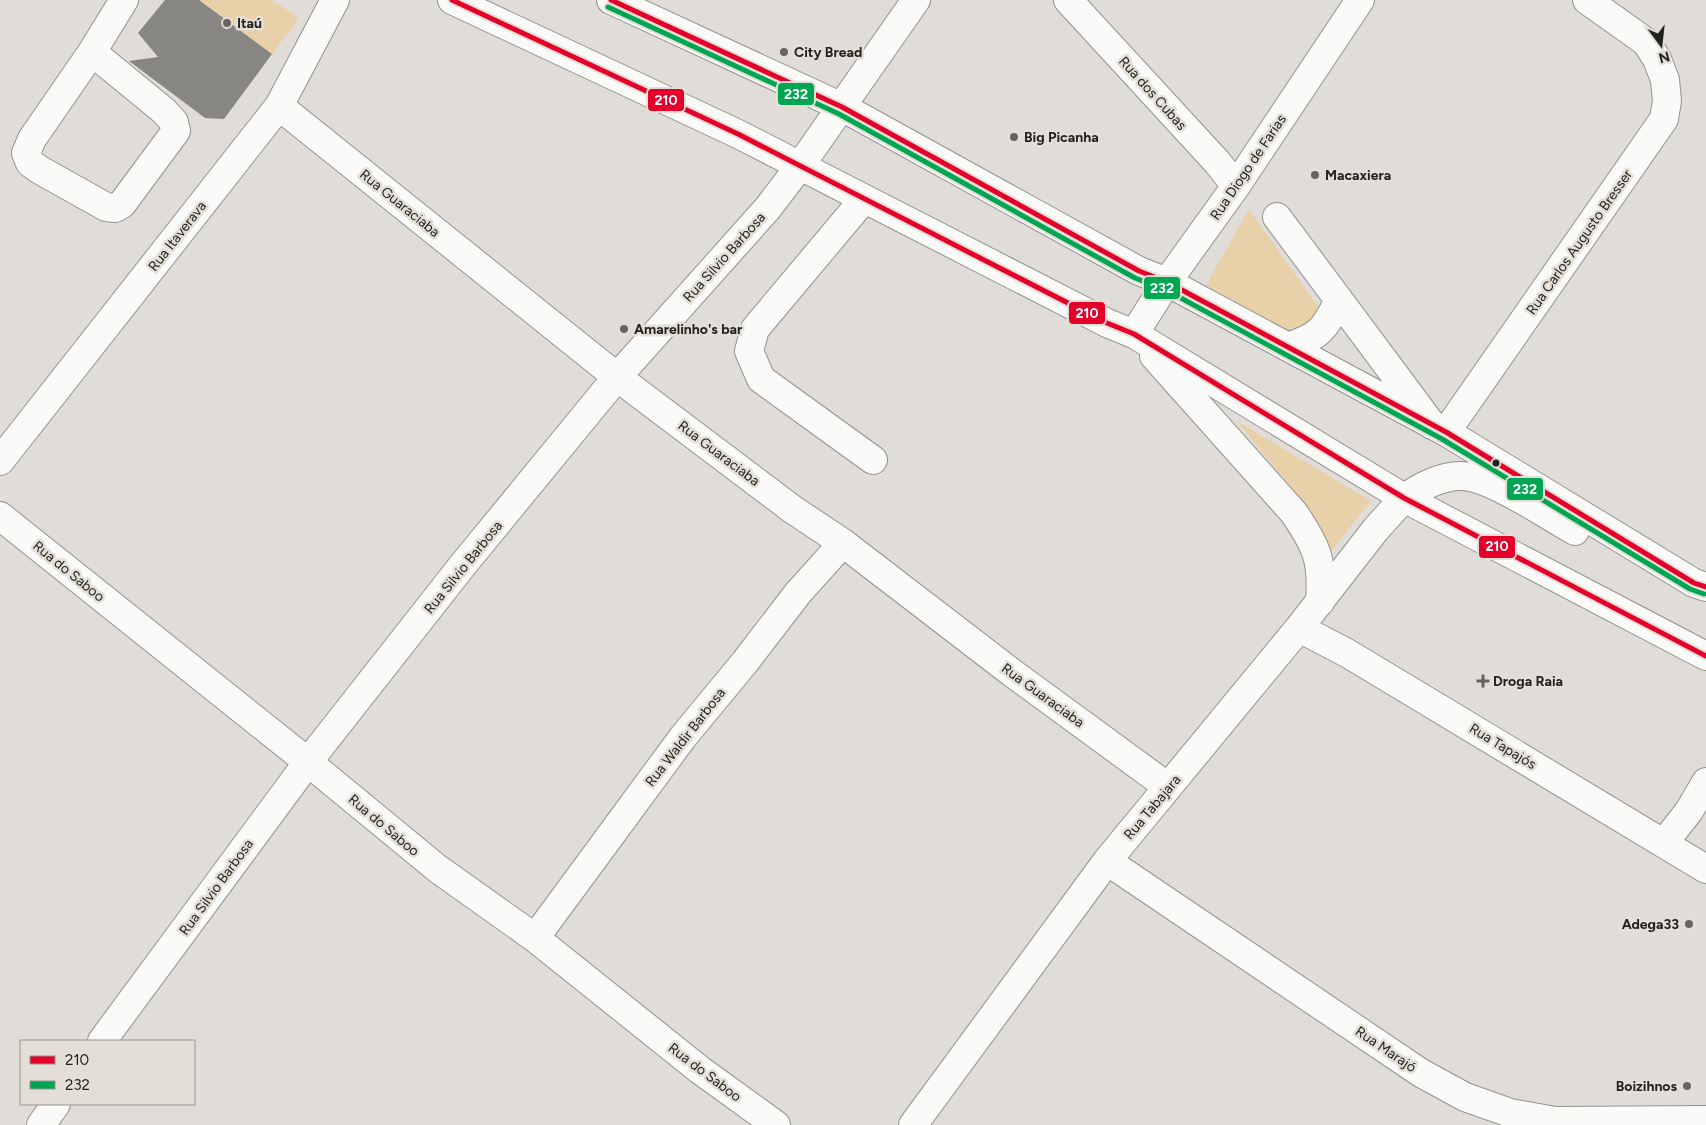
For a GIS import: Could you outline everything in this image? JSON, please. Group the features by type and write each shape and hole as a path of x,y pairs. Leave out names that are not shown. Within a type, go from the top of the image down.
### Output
{"street":[{"path":"92,52 164,111 174,122 176,131 122,204 115,208 106,207 40,170 30,163 26,153 32,139 92,52 124,0"},
{"name":"Rua Itaverava","path":"0,461 279,106 335,0"},
{"path":"452,0 738,134 1106,323 1134,334 1404,498 1706,656"},
{"path":"611,0 842,107 1139,270 1166,282 1439,428 1700,585"},
{"name":"Rua Silvio Barbosa","path":"103,1040 308,762 462,566 618,377 767,209 800,166 916,0"},
{"name":"Rua dos Cubas","path":"1068,0 1236,186"},
{"name":"Rua Diogo de Farias","path":"1134,334 1166,282 1236,186 1360,0"},
{"name":"Rua Carlos Augusto Bresser","path":"1439,428 1664,119 1666,101 1665,80 1657,59 1646,42 1587,0"},
{"name":"Rua Guaraciaba","path":"279,106 618,377 792,509 843,543 1011,672 1168,787"},
{"path":"864,199 755,329 749,351 761,379 873,460"},
{"path":"1277,217 1439,428"},
{"path":"1288,347 1308,340 1323,329 1339,300"},
{"path":"1134,334 1294,513 1309,535 1319,559 1322,580 1320,602"},
{"name":"Rua Tabajara","path":"912,1125 1106,861 1299,628 1376,529 1404,498 1422,486 1440,479 1461,476 1479,479 1499,488 1637,568 1666,578 1700,585"},
{"name":"Rua do Saboo","path":"0,516 308,762 438,869 534,938 700,1070 776,1125"},
{"name":"Rua Waldir Barbosa","path":"534,938 683,737 745,662 798,593 843,543"},
{"name":"Rua Tapajós","path":"1299,628 1347,653 1706,869"},
{"path":"1664,843 1689,811 1706,782"},
{"name":"Rua Marajó","path":"1106,861 1421,1073 1466,1097 1510,1113 1555,1121 1699,1122"},
{"path":"41,1125 55,1105"}],"shaded area":[{"path":"199,0 272,0 299,18 272,54"},
{"path":"1249,209 1319,308 1299,339 1206,285"},
{"path":"1237,421 1371,501 1329,554 1308,508"}],"building":[{"path":"165,0 199,0 272,54 224,119 205,118 129,61 158,57 138,33"}],"transit line":[{"name":"210","path":"452,0 738,134 1107,323 1134,334 1404,498 1706,656"},
{"name":"210","path":"611,0 842,107 1139,271 1167,282 1446,432 1694,583 1706,587"},
{"name":"232","path":"608,7 839,114 1135,278 1164,289 1442,439 1690,589 1704,594"}],"place":[{"name":"Itaú","path":"227,23"},
{"name":"City Bread","path":"784,52"},
{"name":"Big Picanha","path":"1014,137"},
{"name":"Macaxiera","path":"1315,175"},
{"name":"Amarelinho's bar","path":"624,329"},
{"name":"Droga Raia","path":"1483,681"},
{"name":"Adega33","path":"1689,924"},
{"name":"Boizihnos","path":"1687,1086"}]}
